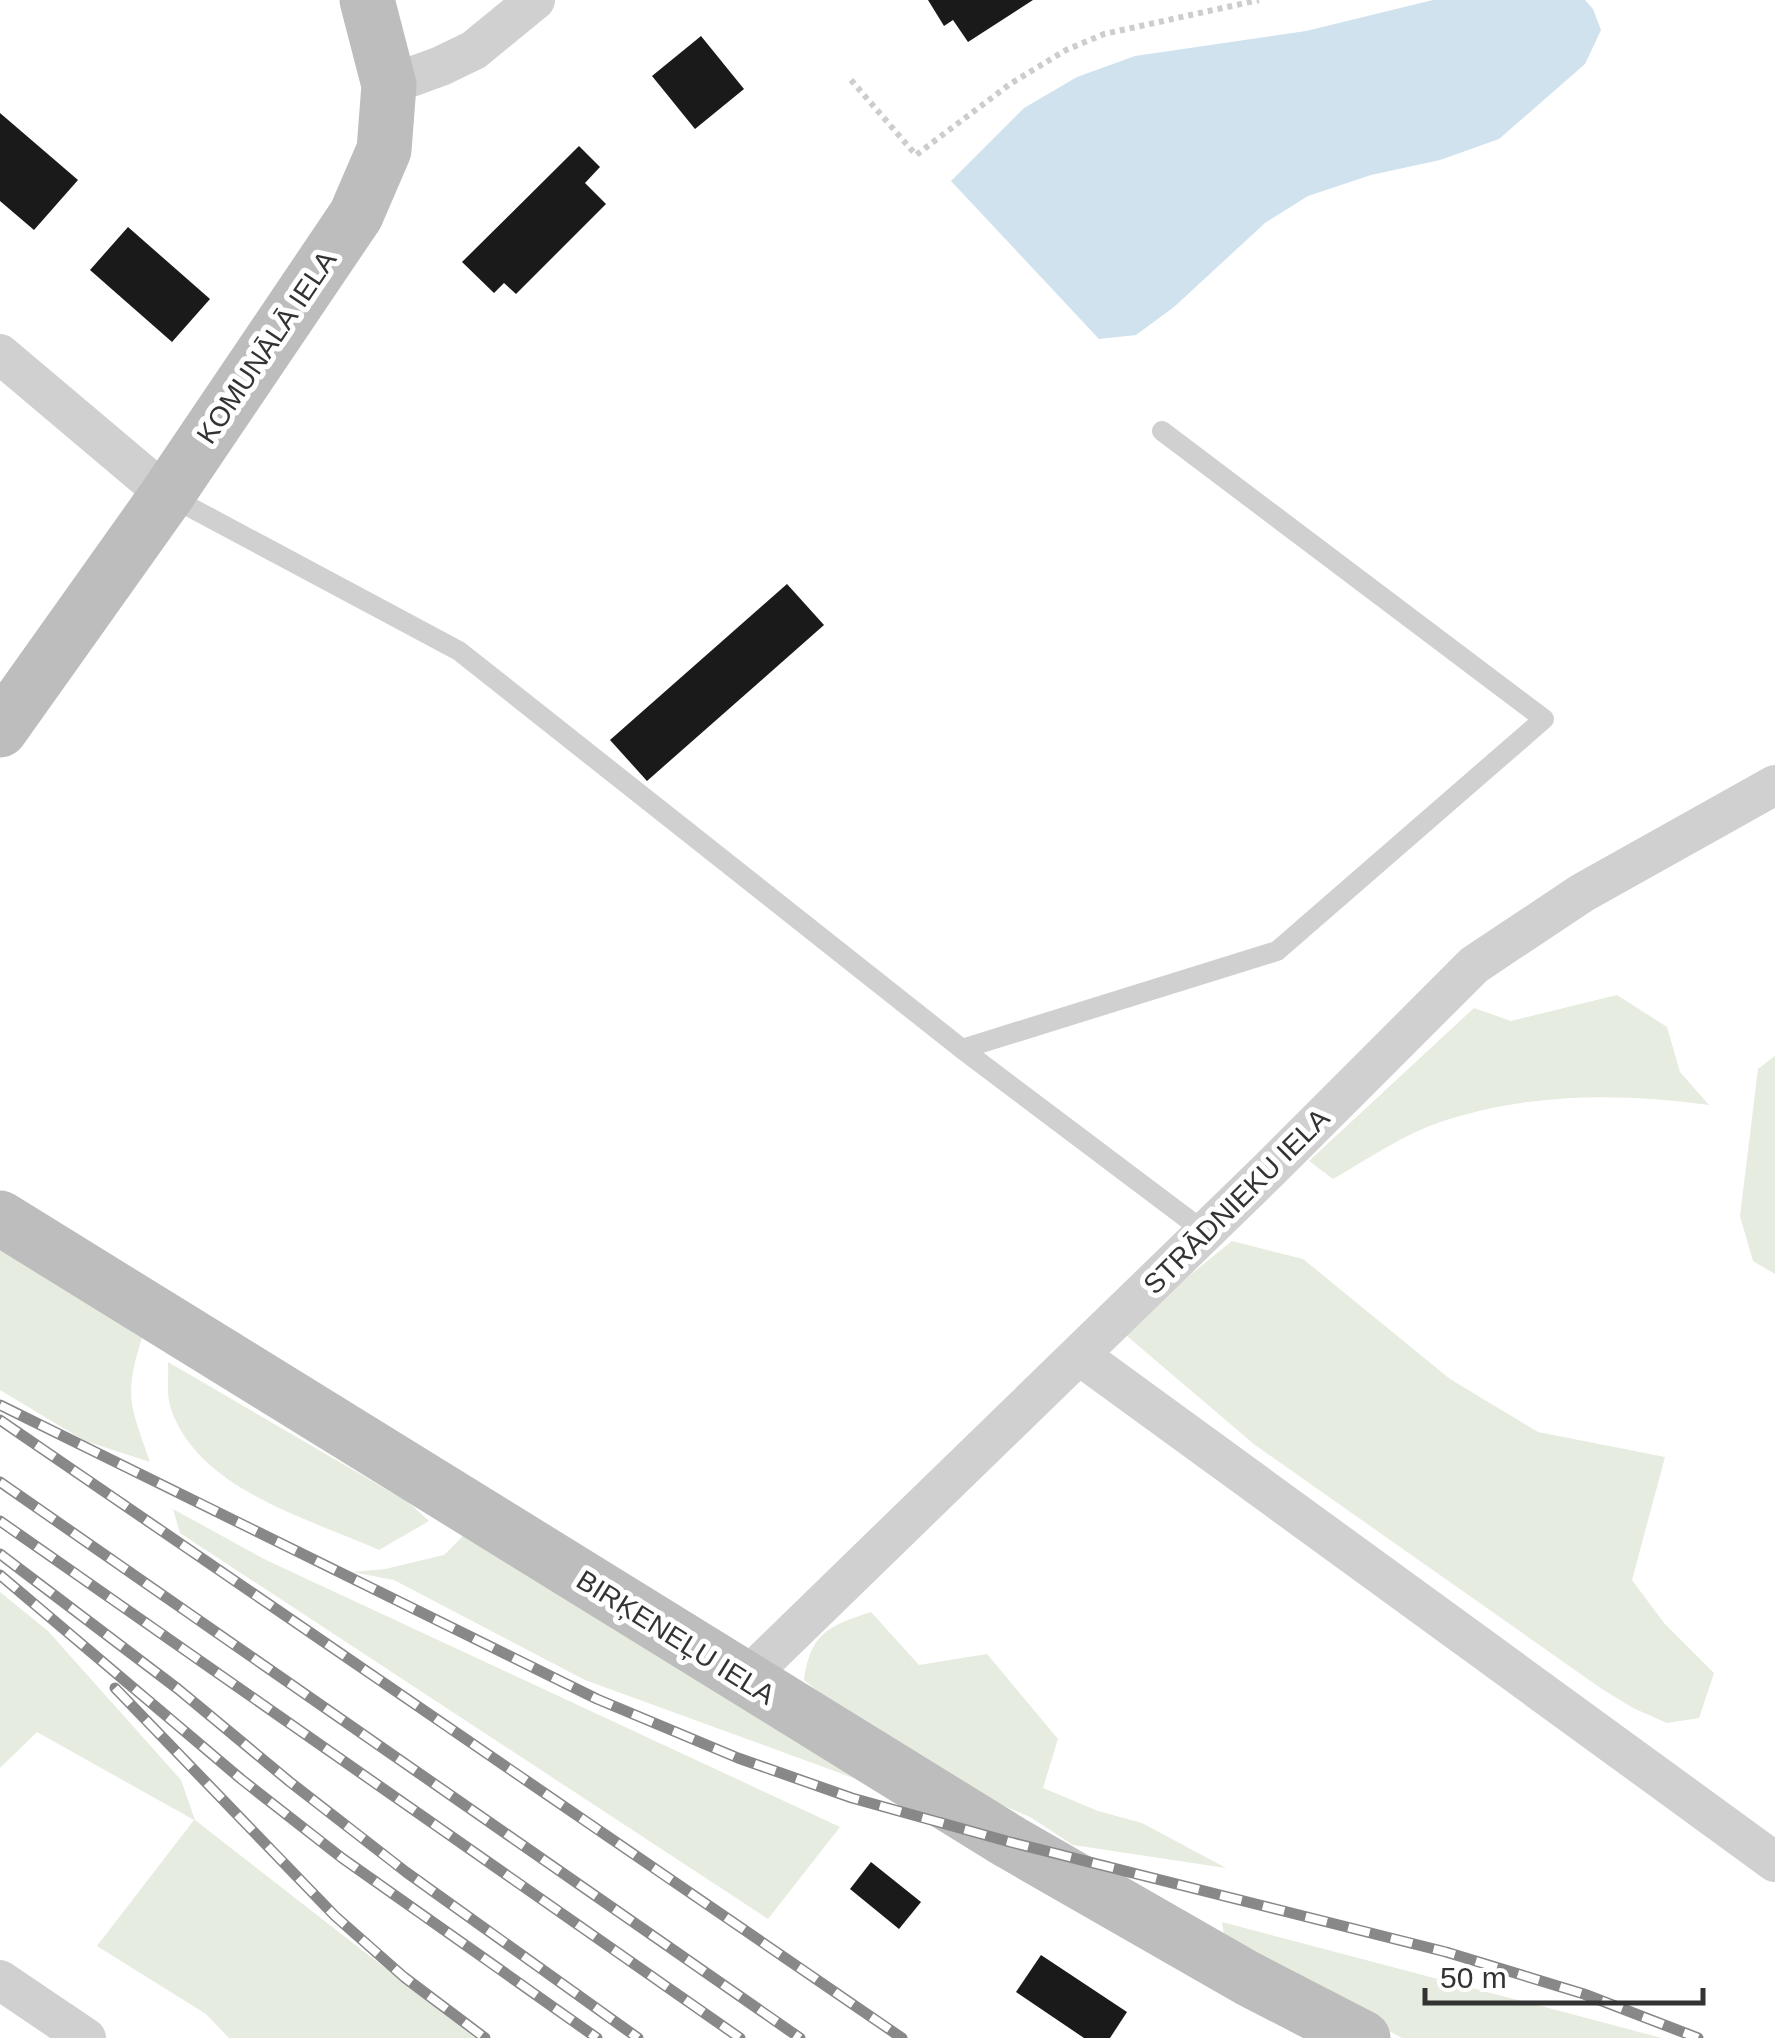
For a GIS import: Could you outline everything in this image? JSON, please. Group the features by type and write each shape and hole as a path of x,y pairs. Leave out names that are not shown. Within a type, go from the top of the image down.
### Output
{"main road":[{"name":"KOMUNĀLĀ IELA","path":"0,730 356,216 384,150 388,86 367,0"},
{"name":"BIRĶENEĻU IELA","path":"0,1218 1010,1842 1248,1978 1362,2038"}],"street":[{"path":"388,86 474,50 534,0"},
{"path":"0,354 167,494"},
{"name":"STRĀDNIEKU IELA","path":"744,1680 1206,1232 1474,964 1582,893 1775,785"},
{"path":"1080,1355 1775,1862"},
{"path":"0,1980 86,2038"}],"lane":[{"path":"962,1049 1276,951 1544,719 1162,430"},
{"path":"167,494 459,651 962,1049 1206,1232"}],"path":[{"path":"851,80 916,154 1010,84 1066,50 1104,34 1259,0"}],"shaded area":[{"path":"1617,995 1667,1027 1680,1072 1709,1105 1602,1097 1531,1102 1496,1107 1427,1127 1333,1179 1309,1161 1474,1008 1511,1021"},
{"path":"1775,1056 1775,1274 1753,1261 1740,1216 1758,1069"},
{"path":"1232,1241 1303,1259 1450,1379 1538,1432 1665,1457 1632,1580 1664,1623 1714,1673 1699,1718 1667,1723 1602,1689 1255,1445 1121,1331"},
{"path":"0,1246 142,1338 131,1388 150,1462 85,1441 0,1390"},
{"path":"168,1362 408,1502 429,1521 379,1550 289,1513 230,1481 205,1461 185,1437 169,1404"},
{"path":"173,1509 266,1560 840,1827 768,1919 180,1533"},
{"path":"463,1536 900,1795 585,1680 394,1580 352,1572 385,1569 444,1555"},
{"path":"0,1592 48,1631 181,1780 195,1820 475,2038 229,2038 206,2014 97,1946 194,1820 37,1732 0,1768"},
{"path":"871,1612 919,1665 987,1654 1058,1739 1043,1788 1098,1811 1142,1823 1226,1868 1073,1845 1030,1817 986,1798 865,1730 804,1680 812,1651 824,1633"},
{"path":"1222,1922 1662,2038 1402,2038 1225,1941"}],"water":[{"path":"1433,0 1585,0 1601,30 1585,64 1499,139 1440,160 1371,175 1308,196 1265,223 1174,307 1136,335 1099,339 951,181 1024,108 1077,77 1135,56 1306,31"}],"building":[{"path":"928,0 1033,0 968,42 953,20 944,26"},
{"path":"701,36 744,89 695,129 652,76"},
{"path":"0,113 78,180 34,230 0,201"},
{"path":"579,146 600,167 585,183 606,204 516,294 504,283 494,293 462,262"},
{"path":"128,227 210,299 172,342 90,270"},
{"path":"787,584 824,625 647,781 610,740"},
{"path":"871,1862 921,1902 899,1929 850,1889"},
{"path":"1041,1955 1127,2012 1110,2038 1084,2038 1016,1992"}],"railway":[{"path":"0,1405 597,1699 738,1758 852,1798 1010,1842 1446,1952 1584,1994 1698,2038"},
{"path":"0,1420 902,2038"},
{"path":"0,1482 800,2038"},
{"path":"0,1521 740,2038"},
{"path":"0,1554 178,1689 406,1872 638,2038"},
{"path":"0,1575 241,1779 342,1858 597,2038"},
{"path":"115,1688 335,1916 404,1977 485,2038"}]}
